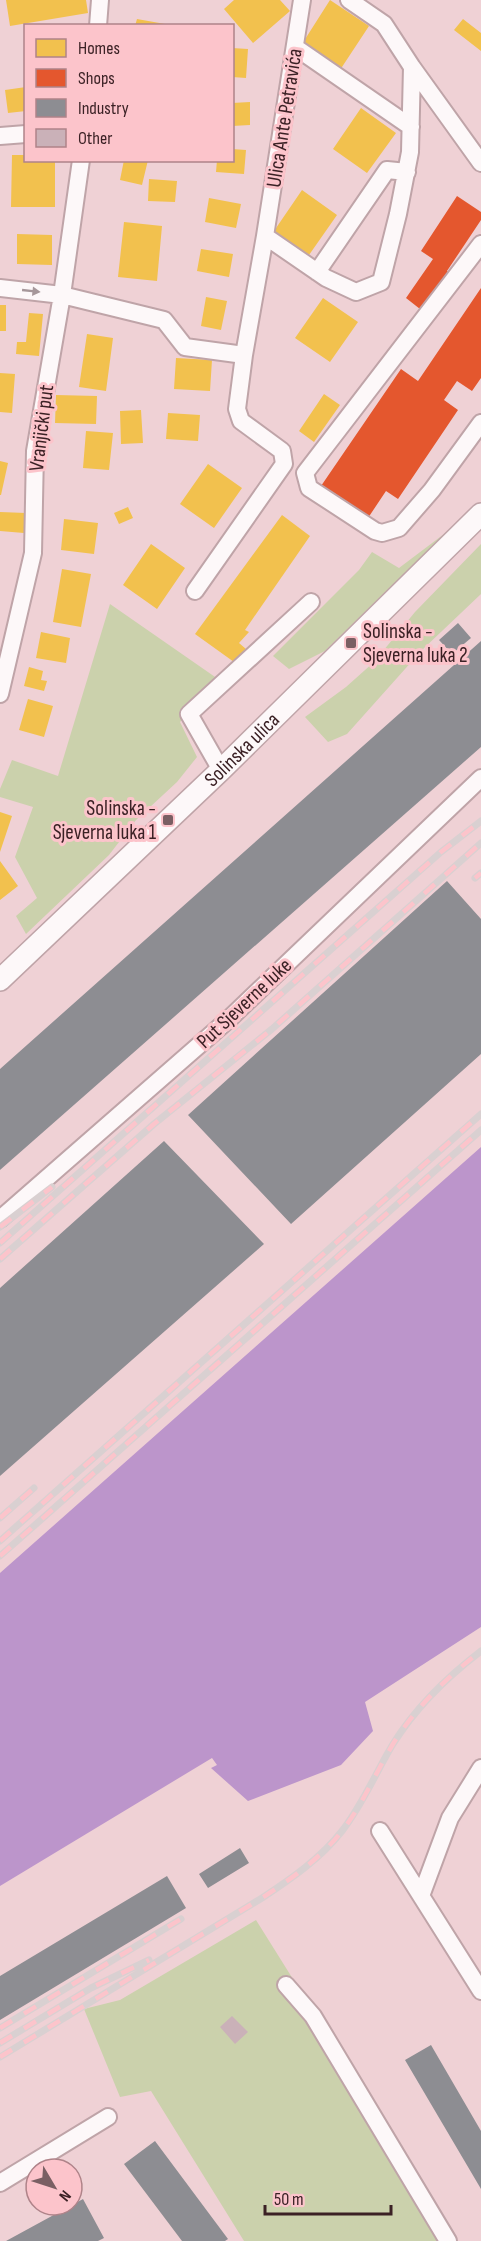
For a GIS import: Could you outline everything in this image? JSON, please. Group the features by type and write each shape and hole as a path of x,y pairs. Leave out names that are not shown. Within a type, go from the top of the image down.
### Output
{"main road":[{"name":"Solinska ulica","path":"0,980 221,770 481,514"}],"street":[{"path":"98,24 100,0"},
{"name":"Ulica Ante Petravića","path":"195,591 284,464 282,451 241,421 237,409 302,0"},
{"path":"349,0 384,24 481,163"},
{"path":"294,47 411,127"},
{"path":"265,236 317,272 356,292 381,282 410,152 412,67"},
{"path":"0,136 24,134"},
{"name":"Vranjički put","path":"0,694 33,553 35,451 62,295 81,162"},
{"path":"317,272 387,170 407,172"},
{"path":"481,244 305,473 309,488 375,531 382,533 399,528 432,490 481,423"},
{"path":"0,288 62,295 164,320 185,347 244,355"},
{"path":"221,770 189,714 311,602"},
{"name":"Put Sjeverne luke","path":"0,1219 229,1018 481,778"},
{"path":"422,1896 450,1818 481,1768"},
{"path":"380,1831 481,1991"},
{"path":"286,1985 313,2016 448,2241"},
{"path":"0,2183 108,2117"}],"green space":[{"path":"448,531 325,651 289,669 273,656 359,570 372,552 399,568"},
{"path":"481,544 481,594 422,650 347,734 328,742 305,717 346,687 374,662 415,612"},
{"path":"110,604 218,679 180,722 197,757 177,782 136,820 109,855 26,934 16,916 37,898 15,857 33,807 0,797 0,789 12,760 58,776"},
{"path":"256,1920 457,2241 244,2241 151,2091 120,2097 84,2009 120,2000"}],"shaded area":[{"path":"481,1147 481,1627 365,1702 373,1731 341,1765 248,1801 211,1768 217,1765 212,1758 0,1886 0,1573"}],"building: Homes":[{"path":"6,0 86,0 88,13 10,26"},
{"path":"234,0 280,0 290,11 253,43 224,9"},
{"path":"330,0 369,26 340,70 302,44"},
{"path":"137,19 165,24 136,24"},
{"path":"463,19 481,33 481,51 454,30"},
{"path":"234,48 248,49 246,78 234,77"},
{"path":"24,87 24,111 8,113 5,90"},
{"path":"250,102 250,125 234,126 234,103"},
{"path":"361,108 396,133 367,173 333,149"},
{"path":"234,149 246,150 244,174 216,172 217,162 234,162"},
{"path":"12,155 24,155 24,162 55,162 55,207 11,207"},
{"path":"124,162 148,162 142,185 120,180"},
{"path":"149,179 177,181 175,202 148,201"},
{"path":"302,190 337,215 309,255 274,231"},
{"path":"209,198 241,204 236,228 205,222"},
{"path":"124,222 162,226 157,281 118,277"},
{"path":"17,234 52,235 52,265 17,264"},
{"path":"201,249 233,254 229,277 197,271"},
{"path":"206,297 227,301 221,330 201,326"},
{"path":"323,298 358,322 330,362 295,338"},
{"path":"0,305 6,305 6,331 0,331"},
{"path":"29,313 43,314 39,356 16,354 17,342 26,342"},
{"path":"87,334 113,338 106,391 79,387"},
{"path":"176,358 212,360 210,391 174,389"},
{"path":"0,373 15,374 12,413 0,412"},
{"path":"324,394 340,405 314,442 299,431"},
{"path":"56,395 97,396 96,424 55,423"},
{"path":"141,410 143,443 121,444 120,411"},
{"path":"168,413 200,415 198,441 166,439"},
{"path":"86,431 113,433 109,470 83,468"},
{"path":"0,461 8,463 1,495 0,495"},
{"path":"208,464 242,488 214,528 180,504"},
{"path":"128,507 133,518 119,524 114,513"},
{"path":"0,512 26,513 24,533 0,531"},
{"path":"282,515 310,536 245,630 249,632 239,643 246,649 234,662 195,634"},
{"path":"64,519 98,523 94,554 61,550"},
{"path":"151,544 185,568 157,609 123,585"},
{"path":"62,569 91,574 81,627 53,622"},
{"path":"41,632 70,638 66,663 36,658"},
{"path":"29,667 43,671 41,680 47,681 44,691 24,686"},
{"path":"28,699 53,706 44,737 19,730"},
{"path":"0,812 12,816 0,852"},
{"path":"0,861 18,886 0,900"}],"building: Shops":[{"path":"457,196 481,212 481,220 447,271 450,273 429,305 425,302 420,309 406,298 433,259 421,251"},
{"path":"481,288 481,378 472,391 457,381 444,400 458,410 398,499 386,491 368,518 321,486 401,369 418,381"}],"building: Industry":[{"path":"458,623 471,638 452,654 439,640"},
{"path":"481,641 481,747 0,1170 0,1069"},
{"path":"447,881 481,919 481,1054 291,1224 188,1115"},
{"path":"164,1141 264,1244 0,1476 0,1288"},
{"path":"240,1848 249,1863 208,1888 199,1874"},
{"path":"167,1876 186,1908 0,2020 0,1976"},
{"path":"431,2045 481,2131 481,2189 405,2060"},
{"path":"155,2141 228,2239 225,2241 182,2241 124,2164"},
{"path":"84,2201 104,2238 98,2241 6,2241 50,2217 84,2217"}],"building: Other":[{"path":"232,2016 248,2032 235,2044 220,2027"}],"railway":[{"path":"0,1243 441,852 481,821"},
{"path":"0,1259 154,1124 272,1029 481,843"},
{"path":"475,878 481,873"},
{"path":"0,1541 481,1114"},
{"path":"0,1556 481,1130"},
{"path":"0,1227 52,1187"},
{"path":"0,1518 34,1488"},
{"path":"0,2057 295,1876 334,1841 350,1821 393,1744 422,1705 456,1671 481,1651"},
{"path":"0,2028 181,1919"},
{"path":"0,2043 91,1988 149,1960"}],"place":[{"name":"Solinska - Sjeverna luka 2","path":"351,643"},
{"name":"Solinska - Sjeverna luka 1","path":"168,820"}]}
